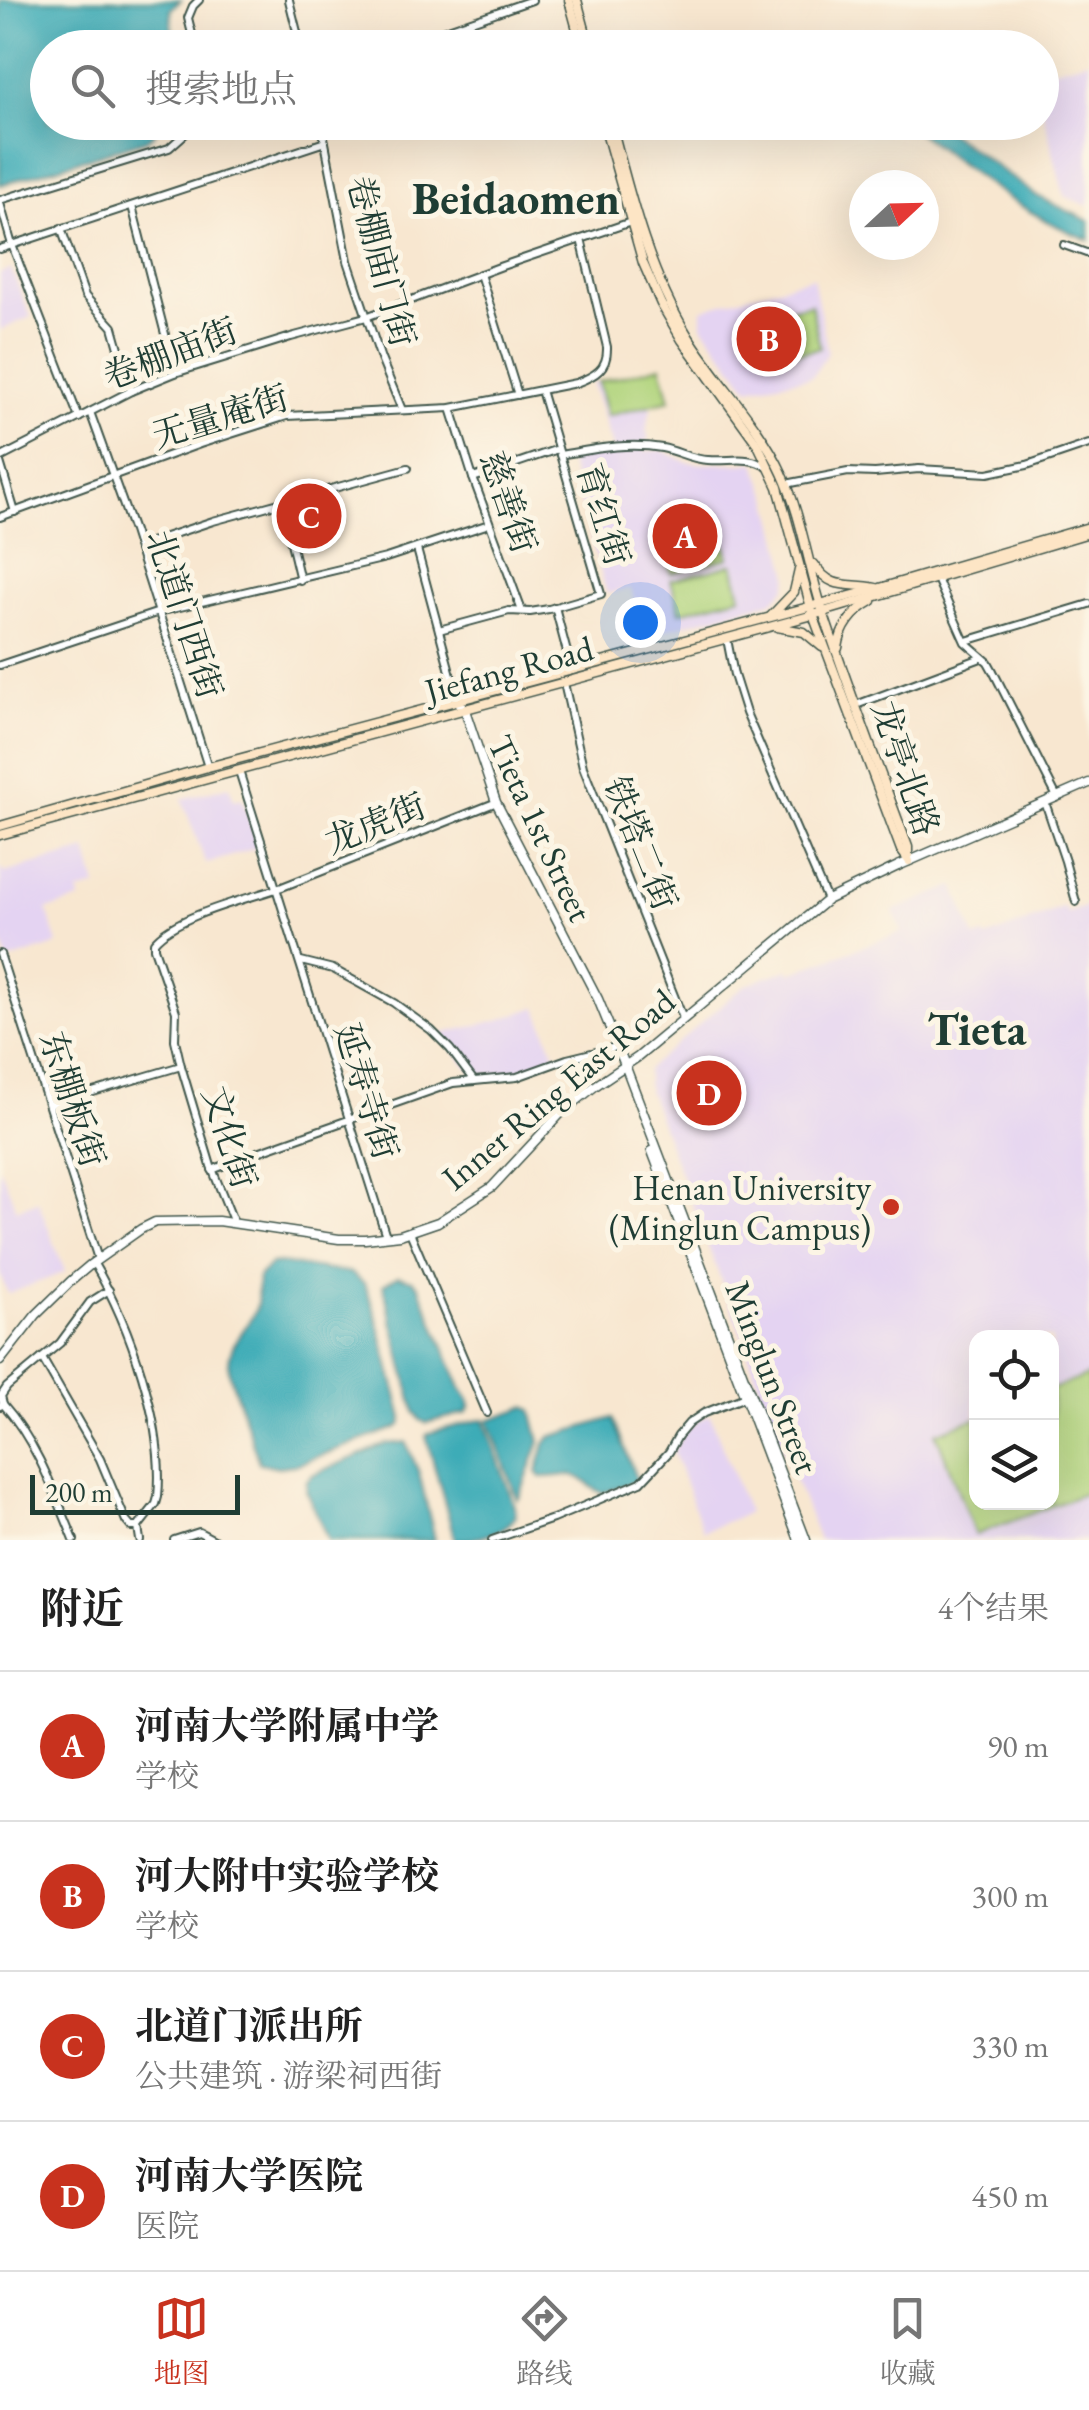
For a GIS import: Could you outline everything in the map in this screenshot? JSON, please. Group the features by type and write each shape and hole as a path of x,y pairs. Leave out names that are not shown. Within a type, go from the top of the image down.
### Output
{"main road":[{"path":"569,0 577,30"},
{"path":"577,0 585,30"},
{"name":"龙亭北路","path":"607,140 649,277 692,355 771,469 803,553"},
{"name":"龙亭北路","path":"615,140 651,260 668,300 719,382 765,442 786,484 817,610 908,861"},
{"name":"Jiefang Road","path":"881,592 1089,530"},
{"name":"Jiefang Road","path":"0,834 239,771 572,671 817,610 1089,530"},
{"path":"767,623 804,632 833,655 850,618 881,592 868,586 834,582 803,553"},
{"path":"767,623 794,592 803,553"},
{"name":"Jiefang Road","path":"0,826 208,767 727,639 767,623"},
{"name":"龙亭北路","path":"833,655 856,705 908,847 908,861"}],"street":[{"path":"188,18 199,0"},
{"path":"289,0 297,30"},
{"path":"446,30 532,0"},
{"path":"182,3 191,30"},
{"path":"79,418 12,245 0,202 169,148 178,140"},
{"path":"0,249 325,142"},
{"name":"卷棚庙门街","path":"325,142 348,261 402,410"},
{"path":"132,206 175,373"},
{"name":"卷棚庙街","path":"0,460 131,391 175,373 366,316 631,222"},
{"path":"61,228 86,296 113,327 131,391"},
{"path":"402,410 451,408 594,376 608,358 607,347 581,238"},
{"path":"1064,245 1089,254"},
{"path":"480,274 518,395"},
{"name":"育红街","path":"541,390 602,594 555,607"},
{"name":"慈善街","path":"451,408 522,612"},
{"name":"无量庵街","path":"0,518 287,416 402,410"},
{"name":"北道门西街","path":"90,412 138,546 208,767"},
{"path":"786,484 848,472 919,469 988,473 1028,465 1089,444"},
{"path":"560,452 650,446 700,460 757,460 771,469"},
{"name":"育红街","path":"473,478 560,452"},
{"path":"0,460 14,512"},
{"path":"138,546 282,501 408,468"},
{"path":"282,501 300,580"},
{"path":"0,665 159,612 417,550 489,524"},
{"path":"417,550 461,707"},
{"path":"937,578 965,642 994,671 1057,797"},
{"path":"965,642 1089,604"},
{"path":"439,630 508,611 536,612 555,607 572,671"},
{"path":"727,639 746,713 827,900"},
{"path":"856,705 982,657"},
{"name":"铁塔二街","path":"564,682 583,767 683,1018"},
{"name":"Tieta 1st Street","path":"461,707 492,804 622,1066"},
{"name":"Tieta 1st Street","path":"461,707 496,802 598,1000 622,1066"},
{"name":"延寿寺街","path":"239,771 386,1236"},
{"name":"Inner Ring East Road","path":"0,1361 36,1316 96,1261 155,1222 234,1223 339,1240 410,1232 438,1222 492,1187 561,1114 638,1057 827,900 1089,784"},
{"path":"1045,802 1076,902"},
{"name":"龙虎街","path":"181,1066 175,1040 176,1012 154,948 158,937 178,924 492,804"},
{"name":"东棚板街","path":"0,954 96,1261 144,1384 158,1439 158,1497 138,1526"},
{"name":"延寿寺街","path":"300,961 333,969 394,1003 431,1030 474,1080"},
{"path":"212,1170 452,1083 517,1077 567,1058 612,1048"},
{"path":"49,1104 181,1066"},
{"name":"文化街","path":"181,1066 212,1170 234,1223"},
{"name":"Minglun Street","path":"622,1066 802,1540"},
{"name":"Minglun Street","path":"622,1066 802,1540"},
{"path":"410,1232 486,1413"},
{"path":"74,1540 17,1420 1,1405 2,1396 7,1387 66,1336 84,1308 109,1290"},
{"path":"42,1358 100,1459 126,1521 131,1527 138,1526 140,1540"},
{"path":"492,1540 641,1482 689,1423 745,1397"},
{"path":"174,1540 199,1532 214,1540"}],"shaded area":[{"path":"1089,60 1089,206 1064,196 1050,140 1059,140 1059,68"},
{"path":"11,269 31,317 0,330 0,273"},
{"path":"813,277 828,353 812,377 749,388 702,325 702,309"},
{"path":"661,366 670,400 652,405 646,429 649,440 643,442 645,451 661,450 687,462 703,464 755,463 769,497 789,576 786,588 772,601 649,634 645,622 641,623 631,588 607,594 568,459 613,450 592,383"},
{"path":"229,786 234,800 242,798 259,847 206,864 182,799"},
{"path":"87,850 97,887 78,892 80,900 47,910 58,944 8,961 0,934 0,869 4,873"},
{"name":"Henan University (Minglun Campus)","path":"954,886 975,938 986,938 1064,907 1067,913 1089,906 1089,1540 819,1540 647,1087 647,1069 744,986 902,932 893,911"},
{"path":"537,1007 556,1058 512,1074 474,1075 441,1034 499,1020"},
{"path":"0,1167 16,1209 38,1201 65,1272 8,1294 0,1274"},
{"path":"710,1415 748,1513 703,1531 673,1452 685,1432"}],"green space":[{"path":"811,304 820,348 790,354 781,311"},
{"path":"661,366 670,400 607,416 598,382"},
{"path":"717,512 729,558 671,573 658,527"},
{"path":"733,564 741,596 680,612 671,580"},
{"path":"1089,1375 1089,1492 1059,1503 1059,1420 1059,1386"},
{"path":"969,1421 969,1510 1041,1510 975,1535 936,1433"}],"water":[{"path":"0,0 181,0 171,9 172,30 30,30 30,140 146,140 0,185"},
{"path":"928,140 960,140 1037,196 1089,221 1089,240 1039,217"},
{"path":"271,1264 351,1273 364,1283 403,1418 396,1428 295,1465 278,1467 259,1463 229,1362 233,1346 256,1307 258,1277"},
{"path":"398,1276 419,1286 469,1400 466,1413 426,1423 415,1412 383,1285"},
{"path":"525,1407 532,1410 540,1442 517,1499 488,1420"},
{"path":"613,1418 637,1481 603,1493 579,1477 541,1477 537,1472 550,1437"},
{"path":"484,1419 516,1516 488,1535 455,1540 426,1436"},
{"path":"406,1442 419,1473 435,1540 328,1540 306,1490 307,1480 386,1444"}],"place":[{"name":"河大附中实验学校","path":"769,339"},
{"name":"北道门派出所","path":"309,516"},
{"name":"河南大学附属中学","path":"685,536"},
{"name":"河南大学医院","path":"709,1093"},
{"name":"Henan University (Minglun Campus)","path":"891,1207"}],"district":[{"name":"Beidaomen","path":"516,198"},
{"name":"Tieta","path":"977,1029"}]}
